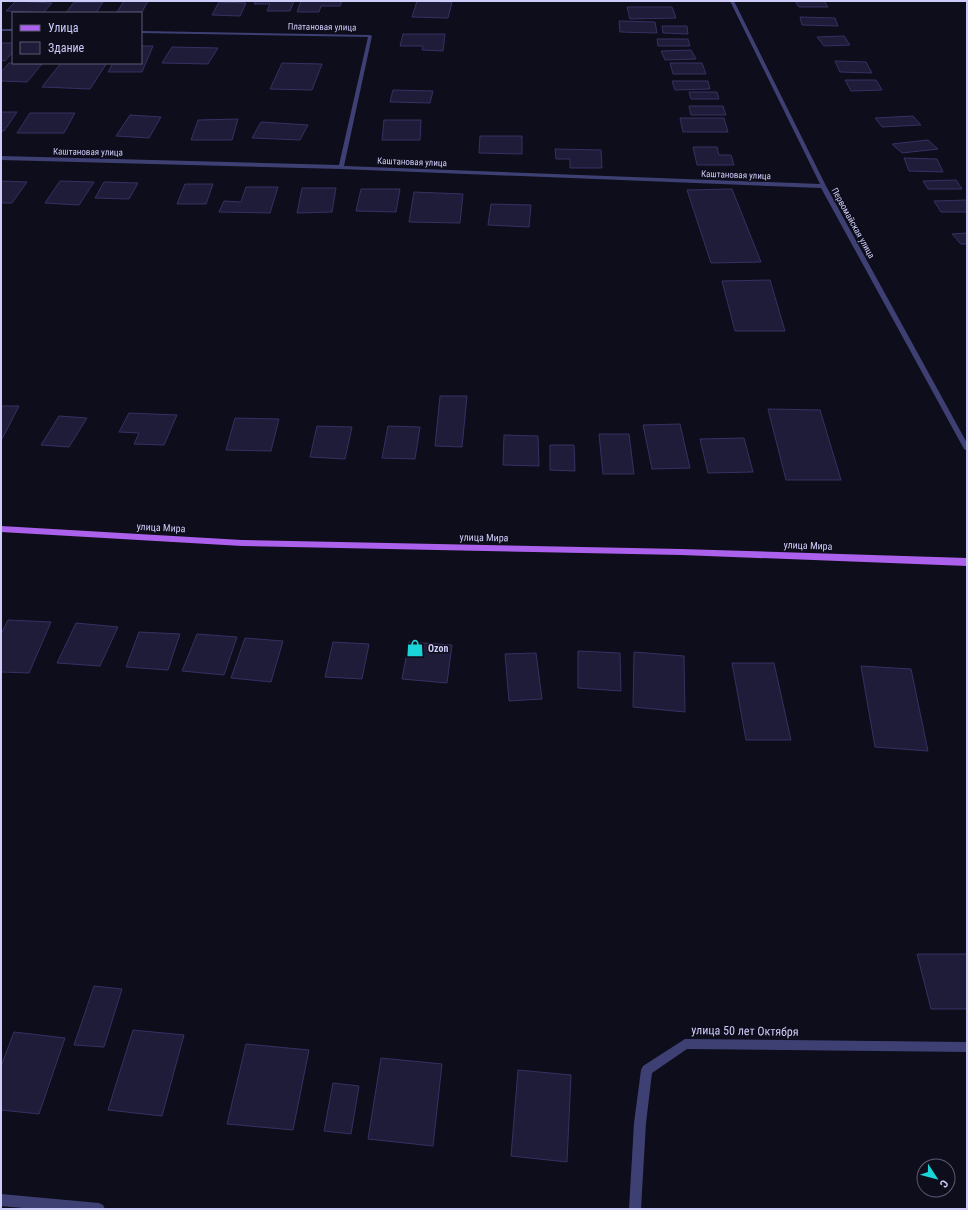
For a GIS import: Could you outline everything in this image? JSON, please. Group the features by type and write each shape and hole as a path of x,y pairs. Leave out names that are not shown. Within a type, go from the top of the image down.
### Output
{"main road":[{"name":"улица Мира","path":"1,529 242,543 681,552 967,562"}],"street":[{"name":"Первомайская улица","path":"732,1 823,186 967,449"},
{"path":"1,30 12,30"},
{"name":"Платановая улица","path":"142,32 370,36 341,167"},
{"name":"Каштановая улица","path":"1,158 341,167 823,186"},
{"name":"улица 50 лет Октября","path":"635,1209 640,1123 647,1070 685,1044 967,1047"},
{"path":"1,1200 99,1209"}],"building":[{"path":"16,1 52,3 44,12 6,11"},
{"path":"124,1 148,1 142,12 117,12"},
{"path":"256,1 294,1 290,11 267,11 270,4 254,4"},
{"path":"301,1 342,1 340,6 321,6 319,12 297,12"},
{"path":"417,1 452,2 448,18 412,17"},
{"path":"795,1 824,1 828,7 799,7"},
{"path":"74,2 103,2 97,12 67,12"},
{"path":"219,2 246,3 240,16 212,15"},
{"path":"627,7 672,7 676,18 630,19"},
{"path":"800,17 835,18 838,26 802,25"},
{"path":"619,21 655,22 657,33 620,32"},
{"path":"662,26 687,26 688,34 663,33"},
{"path":"403,34 445,34 443,51 422,50 423,46 400,46"},
{"path":"844,36 850,45 824,46 817,37"},
{"path":"657,39 688,39 690,46 658,46"},
{"path":"1,43 12,43 12,53 5,61 1,60"},
{"path":"142,46 153,46 142,72 108,72 112,64 142,64"},
{"path":"172,47 218,48 208,64 162,63"},
{"path":"691,50 696,59 665,60 661,51"},
{"path":"835,61 866,62 872,73 840,72"},
{"path":"9,63 42,64 27,82 1,81 1,72"},
{"path":"282,63 322,64 312,90 270,89"},
{"path":"670,63 702,63 706,74 673,74"},
{"path":"60,64 106,64 90,89 42,87"},
{"path":"845,80 876,80 882,90 851,91"},
{"path":"672,81 708,81 710,89 675,90"},
{"path":"393,90 433,91 430,103 390,102"},
{"path":"689,92 717,92 719,99 691,99"},
{"path":"689,106 723,106 726,115 691,115"},
{"path":"1,112 17,112 4,131 1,131"},
{"path":"30,113 75,113 64,133 17,133"},
{"path":"130,115 161,117 149,138 116,136"},
{"path":"913,116 921,125 882,127 875,118"},
{"path":"680,118 724,118 728,132 683,132"},
{"path":"238,119 232,140 191,140 198,120"},
{"path":"384,120 421,120 420,140 382,140"},
{"path":"261,122 308,125 300,140 252,138"},
{"path":"480,136 522,136 522,154 479,153"},
{"path":"928,140 938,149 902,153 892,144"},
{"path":"693,147 717,147 719,155 731,155 734,165 697,165"},
{"path":"555,149 601,150 602,168 570,168 570,159 556,159"},
{"path":"904,158 937,159 943,172 909,171"},
{"path":"956,180 962,189 928,189 923,181"},
{"path":"1,181 27,182 12,203 1,203"},
{"path":"60,181 94,182 79,205 45,203"},
{"path":"104,182 138,183 129,199 95,198"},
{"path":"185,184 213,184 206,204 177,204"},
{"path":"246,187 278,187 270,213 219,212 224,201 241,202"},
{"path":"302,188 336,188 332,212 297,213"},
{"path":"361,189 400,189 396,212 356,211"},
{"path":"732,189 761,262 711,263 687,190"},
{"path":"414,192 463,194 460,223 409,222"},
{"path":"967,200 967,212 941,212 934,201"},
{"path":"491,204 531,205 529,227 488,225"},
{"path":"967,233 967,244 961,244 952,234"},
{"path":"770,280 785,331 735,331 722,281"},
{"path":"440,396 467,396 462,447 435,446"},
{"path":"1,406 19,406 2,439 1,439"},
{"path":"768,409 820,410 841,480 786,480"},
{"path":"129,413 177,415 164,445 134,444 139,433 119,432"},
{"path":"59,416 87,418 69,447 41,445"},
{"path":"235,418 279,419 271,451 226,450"},
{"path":"680,424 690,468 652,469 643,425"},
{"path":"317,426 352,427 345,459 310,457"},
{"path":"388,426 420,427 415,459 382,458"},
{"path":"599,434 629,434 634,474 603,474"},
{"path":"504,435 538,436 539,466 503,465"},
{"path":"744,438 753,472 708,473 700,439"},
{"path":"550,445 574,445 575,471 550,470"},
{"path":"8,620 51,622 29,673 1,672 1,634"},
{"path":"76,623 118,627 100,666 57,663"},
{"path":"139,632 180,634 168,670 126,667"},
{"path":"197,634 237,637 224,675 182,671"},
{"path":"245,638 283,641 271,682 231,678"},
{"path":"333,642 369,644 362,679 325,677"},
{"path":"409,642 452,645 447,683 402,679"},
{"path":"578,651 620,653 621,691 578,688"},
{"path":"634,652 684,656 685,712 633,707"},
{"path":"536,653 542,699 509,701 505,654"},
{"path":"732,663 774,663 791,740 746,740"},
{"path":"861,666 911,669 928,751 875,747"},
{"path":"917,954 967,954 967,1009 931,1009"},
{"path":"94,986 122,989 104,1047 74,1045"},
{"path":"133,1030 184,1035 162,1116 108,1110"},
{"path":"14,1032 65,1038 39,1114 1,1110 1,1066"},
{"path":"246,1044 309,1050 293,1130 227,1124"},
{"path":"381,1058 442,1064 433,1146 368,1139"},
{"path":"518,1070 571,1075 567,1162 511,1156"},
{"path":"333,1083 359,1086 351,1134 324,1131"}],"place":[{"name":"Ozon","path":"415,648"}]}
